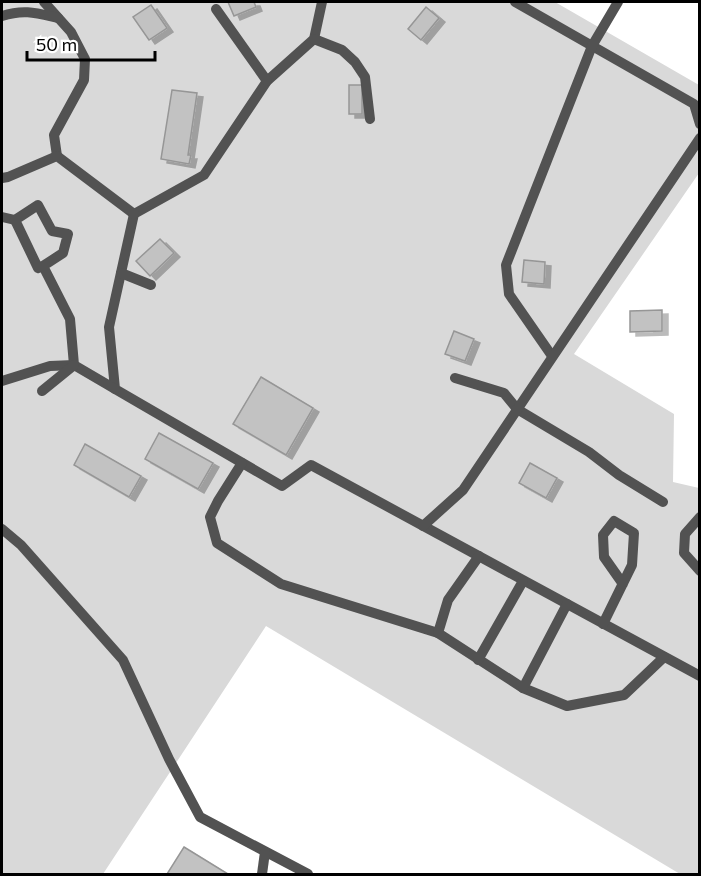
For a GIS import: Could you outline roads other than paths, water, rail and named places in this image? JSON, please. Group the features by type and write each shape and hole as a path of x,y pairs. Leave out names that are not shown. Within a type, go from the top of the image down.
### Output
{"lane":[{"path":"44,2 71,32 85,59 84,80 54,135 57,156 134,214"},
{"path":"115,389 109,327 134,214 204,175 267,81 314,39 322,2"},
{"path":"515,2 694,104 699,124"},
{"path":"552,356 509,294 506,265 592,46 618,2"},
{"path":"216,9 267,81"},
{"path":"2,16 24,12 59,18"},
{"path":"314,39 342,50 355,62 365,77 370,119"},
{"path":"423,526 463,490 699,138"},
{"path":"2,178 57,156"},
{"path":"2,217 15,219 38,205 52,231 68,234 63,253 38,268 15,219"},
{"path":"43,266 70,319 74,365"},
{"path":"121,273 151,285"},
{"path":"42,392 74,365"},
{"path":"2,381 50,366 74,365 282,486 311,465 699,676"},
{"path":"454,378 504,393 517,409 589,452 619,475 663,502"},
{"path":"242,463 210,517 217,543 281,585 438,633 523,688 567,706 624,695 664,657"},
{"path":"699,517 686,534 684,553 699,571"},
{"path":"603,624 623,584 632,564 634,533 614,521 603,536 604,557 623,584"},
{"path":"2,529 21,545 123,660 169,759 200,817 308,874"},
{"path":"438,633 448,600 479,556"},
{"path":"478,660 523,580"},
{"path":"523,688 567,604"},
{"path":"262,874 266,852"}]}
